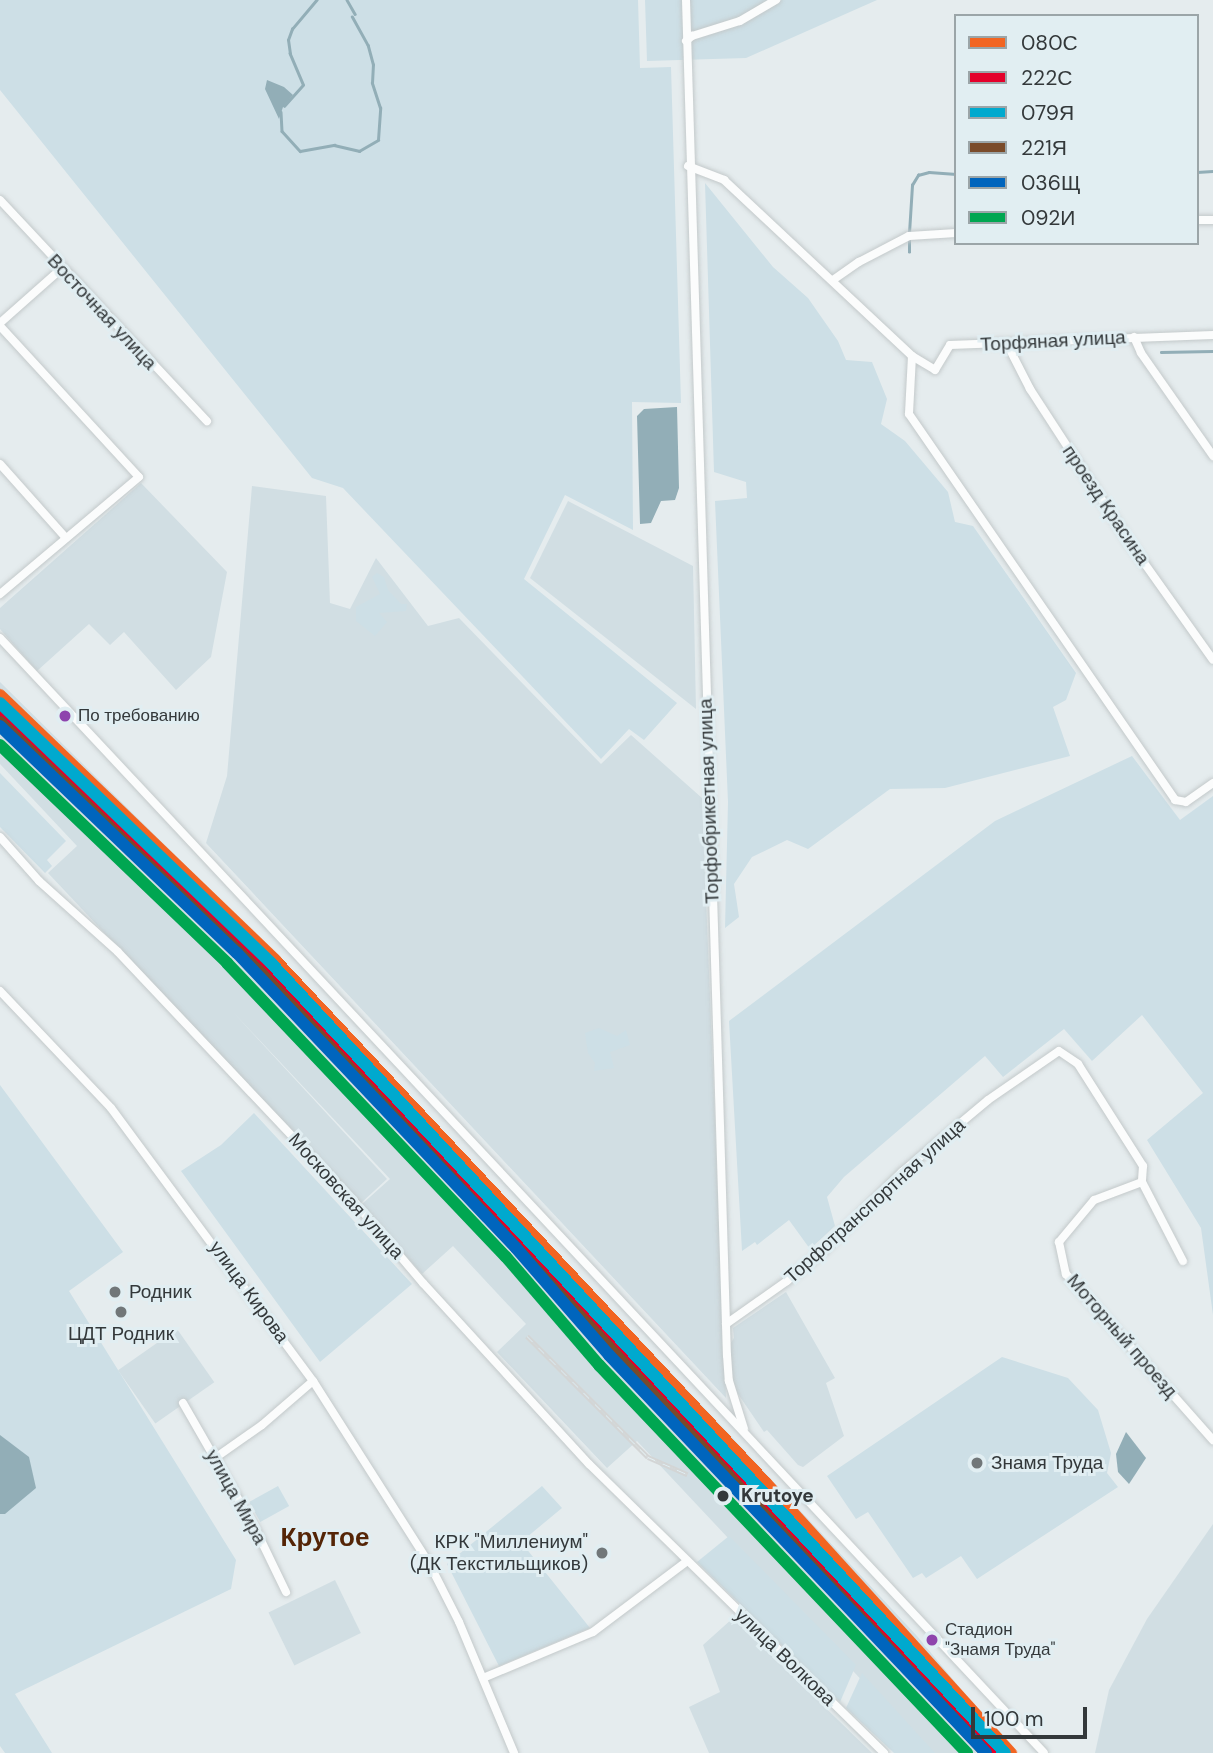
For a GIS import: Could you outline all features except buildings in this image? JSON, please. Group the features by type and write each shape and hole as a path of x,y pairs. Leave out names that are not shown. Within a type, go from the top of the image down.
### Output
{"street":[{"name":"Торфобрикетная улица","path":"686,0 688,166 726,1324 729,1381 744,1432"},
{"path":"686,41 692,36 740,21 776,0"},
{"path":"688,166 724,180 912,356 909,414 1175,800 1186,802 1213,783"},
{"name":"Восточная улица","path":"0,200 61,269 207,421"},
{"path":"833,280 903,239 954,233"},
{"path":"0,594 139,477 0,324 61,269"},
{"name":"Торфяная улица","path":"912,356 935,370 950,345 1213,335"},
{"path":"1133,337 1141,353 1213,456"},
{"name":"проезд Красина","path":"1007,344 1030,390 1130,543 1213,660"},
{"path":"0,464 66,538"},
{"name":"Торфобрикетная улица","path":"0,638 1044,1753"},
{"name":"Московская улица","path":"0,836 39,881 118,952 356,1204 423,1283 580,1454 686,1562"},
{"name":"улица Кирова","path":"0,991 111,1108 313,1381 430,1565 459,1622 514,1753"},
{"name":"Торфотранспортная улица","path":"726,1324 787,1281 825,1249 902,1172 988,1100 1059,1051 1078,1064 1143,1166 1142,1182 1182,1261"},
{"name":"Моторный проезд","path":"1142,1182 1094,1200 1059,1242 1066,1274 1213,1440"},
{"path":"215,1458 262,1425 313,1381"},
{"name":"улица Мира","path":"183,1404 215,1458 286,1592"},
{"path":"483,1678 593,1632 686,1562"},
{"name":"улица Волкова","path":"686,1562 884,1753"}],"shaded area":[{"path":"0,0 638,0 640,68 671,67 681,403 632,402 633,530 565,495 524,579 677,703 644,740 629,729 601,759 343,488 312,478 0,90"},
{"path":"645,0 877,0 746,58 647,61"},
{"path":"705,183 773,267 808,298 838,341 846,360 872,362 887,399 881,424 905,441 948,492 955,522 973,526 1076,673 1066,700 1053,707 1070,756 945,788 890,789 808,849 787,840 752,857 734,884 739,917 725,928 728,802 715,501 747,498 746,482 714,472"},
{"path":"141,483 227,572 211,657 176,690 124,632 110,645 89,624 37,671 0,629 0,608"},
{"path":"252,486 326,496 330,603 350,609 376,558 428,626 459,618 601,764 631,735 702,798 726,1398 206,843 227,776"},
{"path":"568,501 693,566 696,709 530,578"},
{"path":"377,573 384,577 388,590 401,604 407,604 406,611 379,613 387,622 375,636 356,621 356,607 380,594 372,577"},
{"path":"0,682 267,946 917,1636 1014,1753 930,1753 637,1441 607,1468 497,1352 526,1324 453,1246 422,1274 361,1205 390,1179 233,1012 387,1179 360,1204 48,873 77,846 0,764"},
{"path":"1132,756 1180,820 1213,796 1213,1315 1201,1228 1147,1140 1203,1093 1142,1015 1092,1061 1064,1029 1003,1077 985,1056 844,1177 827,1197 835,1226 810,1249 789,1220 757,1245 755,1242 742,1251 729,1021 995,821"},
{"path":"0,773 66,841 47,860 52,866 45,873 0,827"},
{"path":"599,1028 617,1036 626,1030 630,1045 610,1052 614,1068 594,1071 595,1063 588,1053 585,1033"},
{"path":"0,1085 123,1252 69,1291 236,1560 231,1589 15,1694 52,1753 5,1753 0,1746"},
{"path":"254,1113 412,1284 320,1362 181,1171 221,1145"},
{"path":"786,1292 835,1378 826,1383 844,1436 803,1467 798,1465 767,1430 764,1432 734,1388 730,1344 734,1338 733,1328"},
{"path":"177,1329 214,1382 155,1424 118,1370"},
{"name":"Знамя Труда","path":"1002,1357 1068,1378 1098,1410 1111,1453 1107,1473 1118,1487 977,1579 961,1556 926,1578 922,1573 913,1578 868,1512 856,1519 827,1476"},
{"path":"278,1486 289,1506 260,1522 249,1502"},
{"path":"542,1486 562,1508 521,1542 590,1628 499,1666 447,1564"},
{"path":"1213,1524 1213,1753 1095,1753 1109,1690 1147,1619"},
{"path":"729,1536 856,1665 840,1702 697,1562"},
{"path":"335,1580 361,1633 294,1665 268,1612"},
{"path":"733,1618 872,1753 709,1753 689,1707 720,1692 703,1645"},
{"path":"862,1673 935,1753 894,1753 846,1708"}],"water":[{"path":"267,80 284,87 293,95 283,107 279,119 265,89"},
{"path":"677,407 679,488 675,500 661,501 651,523 640,524 637,416 644,409"},
{"path":"1126,1432 1146,1458 1129,1484 1118,1472 1116,1454"},
{"path":"0,1435 29,1457 36,1488 5,1514 0,1514"}],"waterway":[{"path":"284,106 303,85 290,54 288,40 292,29 316,0"},
{"path":"347,0 355,14"},
{"path":"281,112 282,131 300,151 334,145 359,151 378,140 380,108 372,83 373,65 368,46 352,17"},
{"path":"1199,172 1213,171"},
{"path":"909,233 912,185 918,175 929,172 954,174"},
{"path":"909,240 909,252"},
{"path":"1161,352 1213,351"}],"railway":[{"path":"0,717 241,949 854,1596 993,1753"},
{"path":"527,1336 648,1457 687,1474"}],"transit line":[{"name":"080С","path":"0,695 275,960 766,1483 1011,1753"},
{"name":"079Я","path":"0,703 271,963 1005,1753"},
{"name":"222С","path":"0,714 265,970 756,1492 992,1753"},
{"name":"221Я","path":"0,722 261,973 986,1753"},
{"name":"036Щ","path":"0,726 237,953 516,1248 609,1355 986,1753"},
{"name":"092И","path":"0,745 227,963 506,1257 599,1365 967,1753"}],"place":[{"name":"По требованию","path":"65,716"},
{"name":"Родник","path":"115,1292"},
{"name":"ЦДТ Родник","path":"121,1312"},
{"name":"Знамя Труда","path":"977,1463"},
{"name":"Krutoye","path":"723,1496"},
{"name":"КРК \"Миллениум\" (ДК Текстильщиков)","path":"602,1553"},
{"name":"Стадион \"Знамя Труда\"","path":"932,1640"}],"district":[{"name":"Крутое","path":"325,1538"}]}
